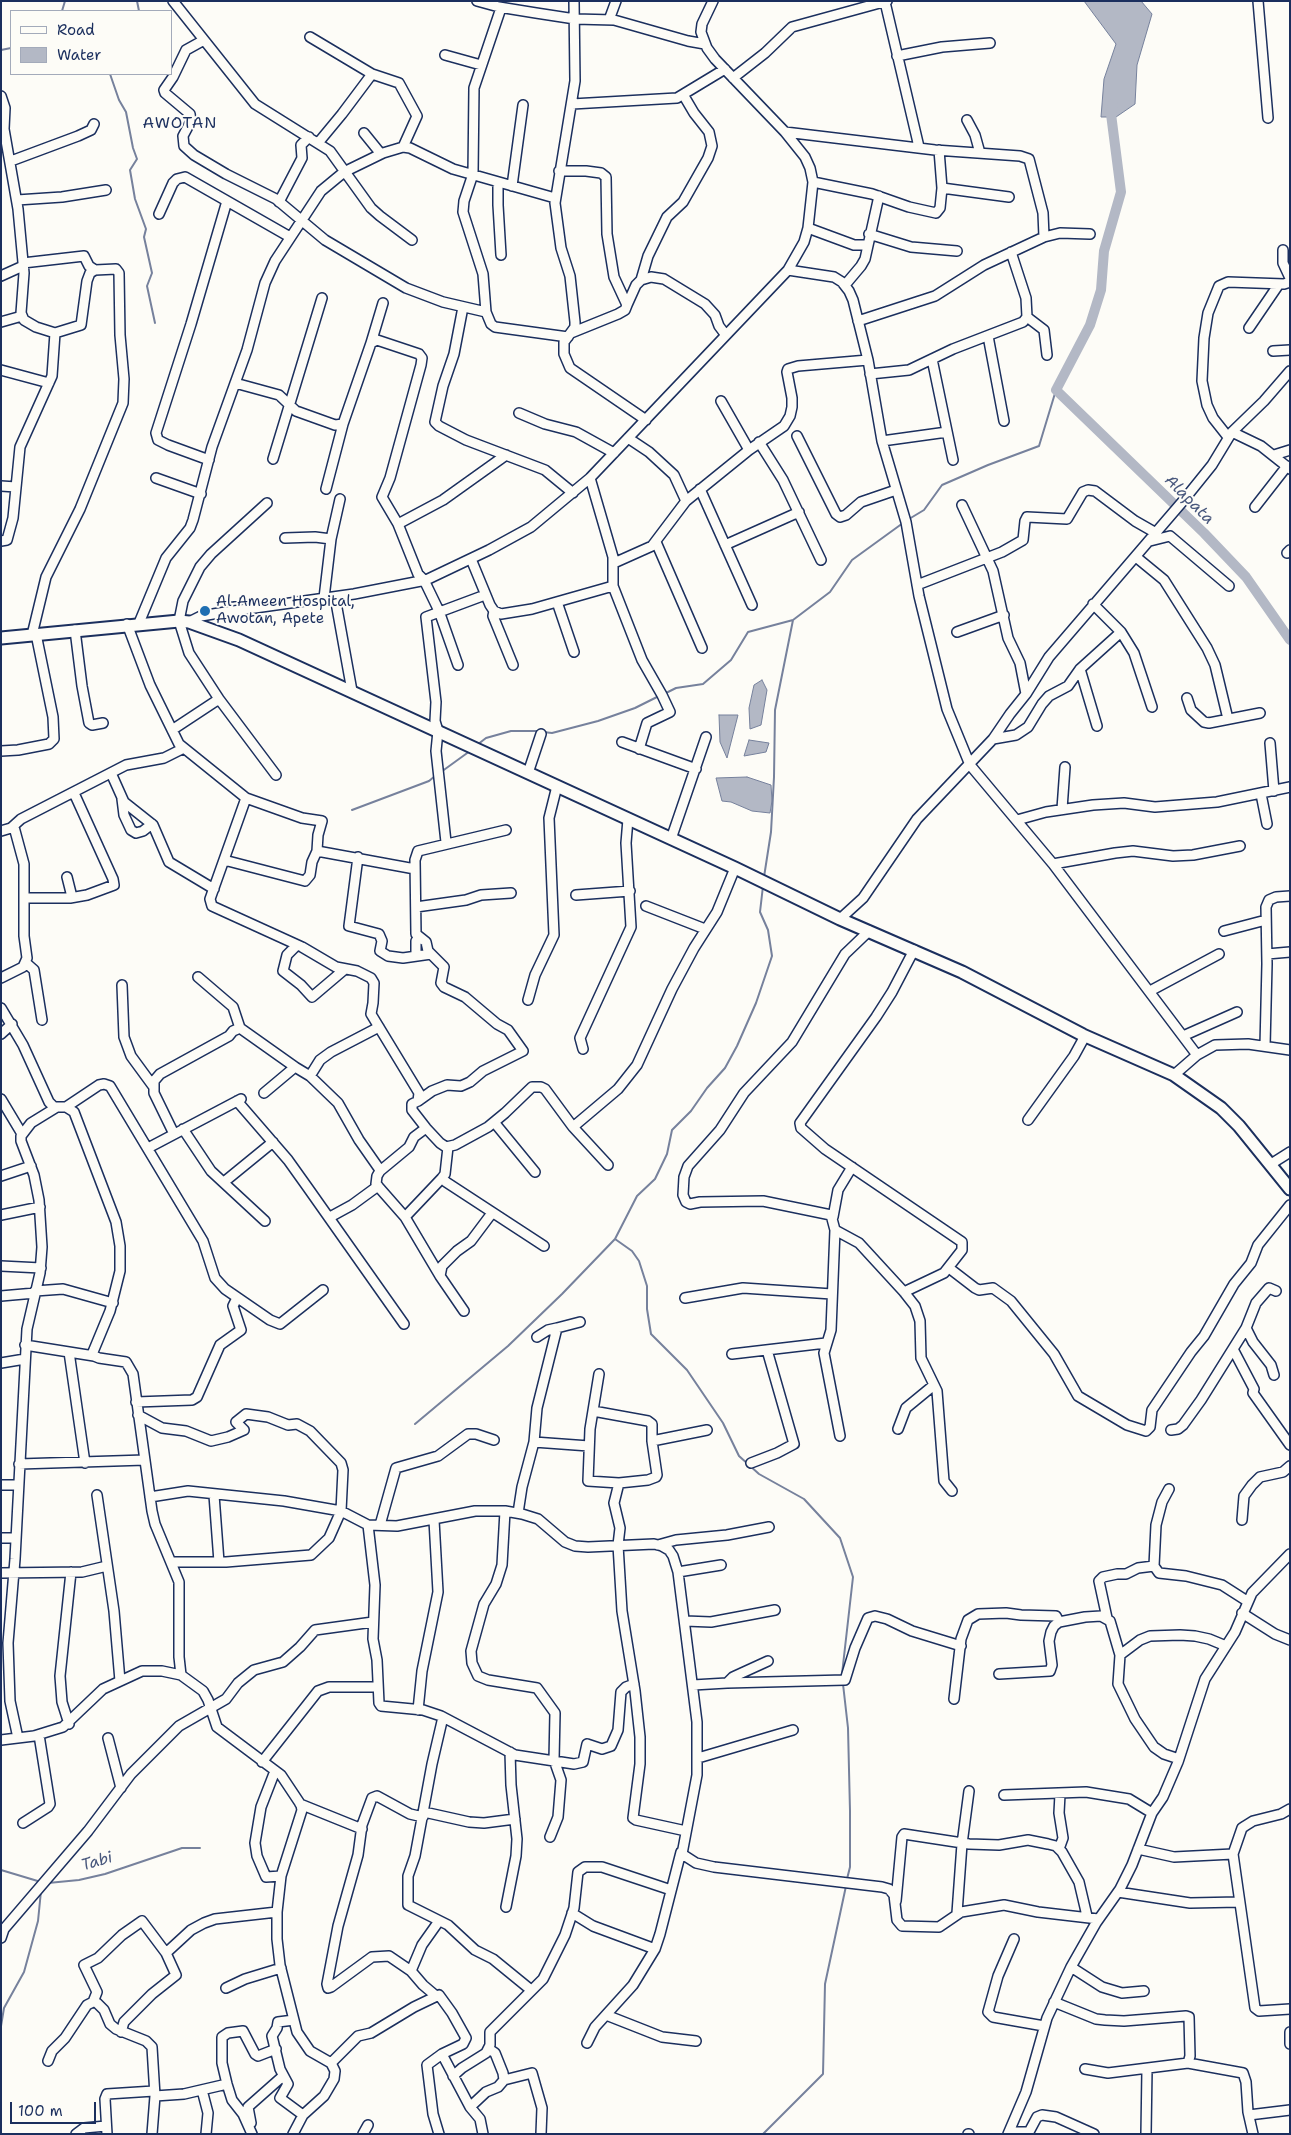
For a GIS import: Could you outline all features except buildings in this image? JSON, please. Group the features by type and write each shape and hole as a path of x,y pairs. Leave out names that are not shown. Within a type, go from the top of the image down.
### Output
{"main road":[{"path":"1,638 127,624 184,621 239,640 528,772 840,918 914,950 987,984 1085,1036 1174,1075 1221,1108 1239,1126 1290,1189"}],"street":[{"path":"173,1 255,104 330,151 371,208 412,240"},
{"path":"477,1 520,11 624,22 688,42 705,44"},
{"path":"517,1 520,11"},
{"path":"574,1 575,81 555,198 561,248 570,276 574,303 575,322 564,347 564,354 570,368 646,420"},
{"path":"609,20 616,1"},
{"path":"184,621 201,616 335,597 424,580 471,559 531,527 590,478 725,334 788,270 797,255 808,228 813,182 804,157 785,132 733,78 705,44 701,32 702,24 713,1"},
{"path":"1258,1 1268,118"},
{"path":"733,78 765,53 789,29 850,6 886,2 919,147"},
{"path":"501,8 481,65 473,95 473,174 464,202 463,212 476,246 483,274 486,312 491,324 495,328 570,335 624,311 636,285 641,280 648,256 667,217 683,202 708,158 712,146 709,132 684,96"},
{"path":"310,37 372,74 398,83 416,113 416,120 403,147"},
{"path":"204,40 186,50 173,77 164,90 164,93 190,114 191,121 182,136 184,146 194,155 279,202 325,240 406,288 419,294 486,312"},
{"path":"897,56 942,47 990,42"},
{"path":"445,55 481,65"},
{"path":"572,104 626,100 662,100 684,96 725,69"},
{"path":"318,143 372,74"},
{"path":"1,96 5,108 4,128 17,200 23,264 22,316"},
{"path":"512,186 523,105"},
{"path":"967,120 975,135 980,153"},
{"path":"11,161 78,136 91,130 94,124"},
{"path":"785,132 939,150 1020,156 1029,159 1044,213 1044,238"},
{"path":"364,133 381,154"},
{"path":"279,202 302,158 301,145 309,137"},
{"path":"139,623 166,558 190,528 209,460 247,350 265,283 275,261 321,191 346,171 381,154 403,147 410,148 452,169 555,198"},
{"path":"813,182 879,196 934,213 940,208 942,188 939,150"},
{"path":"559,171 586,171 601,173 606,177 608,234 614,277 627,305"},
{"path":"159,214 173,183 181,177 290,237"},
{"path":"498,182 501,255"},
{"path":"942,188 1009,197"},
{"path":"17,200 62,197 106,190"},
{"path":"844,285 861,266 879,196"},
{"path":"209,460 158,440 156,433 192,324 227,201"},
{"path":"808,228 854,245 867,245"},
{"path":"858,321 935,296 984,265 1044,238 1060,233 1090,234"},
{"path":"869,234 911,247 956,250"},
{"path":"1283,250 1284,263 1290,280 1279,284 1228,282 1217,290 1208,313 1204,338 1203,390 1212,418 1228,437 1264,401 1290,371"},
{"path":"870,374 909,370 1023,322 1027,317 1026,298 1011,252"},
{"path":"1,276 23,264 84,256 88,266 95,270"},
{"path":"1,751 49,744 54,739 53,717 34,634 46,577 80,508 123,403 124,379 120,335 120,272 116,269 95,270 90,273 87,281 83,323 81,325 55,333 36,327 22,316"},
{"path":"788,270 834,277 844,285 853,300 868,360 882,441 905,520 917,585 948,709 970,765 1053,864 1197,1054"},
{"path":"641,280 656,277 676,285 710,308 725,334"},
{"path":"1250,328 1279,284"},
{"path":"273,459 322,298"},
{"path":"326,488 343,424 383,303"},
{"path":"463,307 454,354 443,386 435,422 438,426 466,440 545,470 573,493"},
{"path":"1,322 22,316"},
{"path":"1027,317 1044,330 1047,355"},
{"path":"1,541 6,541 13,518 20,447 49,384 54,368 55,333"},
{"path":"988,336 1004,421"},
{"path":"371,343 377,340 419,354 422,358 390,478 382,497 398,524 418,574 424,580 439,611 458,665"},
{"path":"1273,351 1290,350"},
{"path":"932,359 953,460"},
{"path":"614,562 656,542 686,501 759,442 784,426 790,416 792,398 788,369 798,366 868,360"},
{"path":"1,370 49,384"},
{"path":"235,383 280,396 296,411 335,425 343,424"},
{"path":"721,401 750,450"},
{"path":"519,413 545,424 576,432 614,452"},
{"path":"882,441 947,432"},
{"path":"1232,432 1274,455 1288,467 1255,506"},
{"path":"840,918 863,898 917,819 993,740 1026,694 1049,657 1183,501 1212,465 1232,432"},
{"path":"797,436 836,514 840,517 846,515 862,502 896,490"},
{"path":"628,438 649,452 674,475 686,501"},
{"path":"759,442 783,480 821,560"},
{"path":"1274,455 1290,450"},
{"path":"398,524 443,500 506,455"},
{"path":"156,478 201,494"},
{"path":"590,478 614,562 613,586 642,660 670,712 647,723 639,749"},
{"path":"1,486 16,488"},
{"path":"700,489 752,605"},
{"path":"917,585 987,558 1024,540 1027,517 1067,519 1083,492 1088,490 1095,492 1135,521 1153,537 1170,536 1229,586"},
{"path":"324,598 331,539 340,499"},
{"path":"267,503 211,554 200,567 184,601 184,621 189,653 219,698 276,775"},
{"path":"962,505 998,586 1008,638 1020,663 1026,694"},
{"path":"725,545 798,512"},
{"path":"284,538 331,539"},
{"path":"656,542 702,648"},
{"path":"1136,557 1164,580 1207,648 1215,665 1228,719"},
{"path":"471,559 485,595 494,611 500,614 508,614 557,602 613,586"},
{"path":"446,842 436,751 438,731 435,721 436,702 426,619 427,616 439,611 485,595"},
{"path":"335,597 352,691"},
{"path":"557,602 574,652"},
{"path":"1093,604 1121,632 1134,653 1152,707"},
{"path":"494,611 493,616 513,665"},
{"path":"957,632 1004,615"},
{"path":"127,624 150,685 182,749 246,798 302,818 322,821 323,823 318,835 317,851 312,862 310,875 304,881 224,860"},
{"path":"75,630 89,723 103,723"},
{"path":"993,740 1016,735 1028,727 1049,696 1071,684 1080,669 1121,632"},
{"path":"1080,669 1097,726"},
{"path":"172,730 219,698"},
{"path":"1187,698 1191,710 1204,722 1209,723 1260,713"},
{"path":"528,772 536,755 541,734"},
{"path":"672,839 706,738"},
{"path":"622,742 696,769"},
{"path":"1270,743 1274,791"},
{"path":"1,831 14,826 21,819 134,762 164,758 182,749"},
{"path":"1062,809 1065,767"},
{"path":"112,773 122,799 124,815 130,830 136,833 143,832 152,824"},
{"path":"528,1000 535,975 554,935 549,818 557,786"},
{"path":"1017,820 1062,809 1124,803 1155,807 1217,802 1290,787"},
{"path":"25,898 72,897 111,887 114,882 74,793"},
{"path":"1261,794 1267,824"},
{"path":"246,798 210,903 216,909 297,945 336,967 345,968 371,978 374,983 374,1003 371,1014 416,1086 420,1097 418,1101"},
{"path":"122,799 152,824 169,862 214,889"},
{"path":"583,1049 580,1038 631,927 626,843 628,819"},
{"path":"1,978 23,967 27,958 24,936 24,864 14,826"},
{"path":"506,830 446,842 418,850 415,860 416,934 426,942 427,950 444,967 441,983 444,987 465,997 497,1024 508,1030 523,1051 483,1070 470,1082 461,1086 447,1085 432,1090 412,1104 412,1110 440,1143 448,1147 455,1145 494,1122 532,1088 541,1086 608,1165"},
{"path":"1053,864 1133,851 1173,856 1193,855 1240,846"},
{"path":"317,851 358,857 415,869"},
{"path":"358,857 349,926 379,934 382,941 380,951 388,956 403,958 431,954"},
{"path":"574,1127 618,1090 637,1065 672,990 705,929 717,912 735,868"},
{"path":"67,876 72,897"},
{"path":"576,895 630,891"},
{"path":"416,907 466,900 480,895 511,893"},
{"path":"1265,1046 1266,907 1269,900 1280,895 1290,896"},
{"path":"646,906 705,929"},
{"path":"1224,931 1266,920"},
{"path":"832,1217 828,1214 763,1201 700,1202 690,1204 684,1199 683,1183 688,1166 720,1130 744,1094 792,1042 845,954 869,931"},
{"path":"416,956 416,942 419,937"},
{"path":"297,945 287,955 283,971 301,985 312,997 345,968"},
{"path":"904,1292 944,1273 962,1250 962,1242 809,1136 801,1128 800,1123 876,1017 892,992 914,950"},
{"path":"1267,954 1290,952"},
{"path":"1150,991 1218,954"},
{"path":"26,963 34,970 42,1020"},
{"path":"198,978 233,1007 240,1028 310,1076 338,1103 359,1140 380,1170"},
{"path":"122,985 124,1037 130,1056 153,1086"},
{"path":"1,1008 12,1024 49,1102 52,1106 62,1107 74,1112 116,1222 120,1246 120,1271 113,1303 93,1352 94,1356"},
{"path":"1183,1036 1237,1012"},
{"path":"1,1034 12,1024"},
{"path":"310,1076 320,1060 331,1052 379,1027"},
{"path":"240,1028 160,1074 154,1080 153,1086 154,1093 178,1131 211,1171 265,1221"},
{"path":"1028,1120 1074,1056 1085,1036"},
{"path":"1174,1075 1197,1054 1209,1047 1223,1044 1265,1046 1290,1050"},
{"path":"264,1093 295,1067"},
{"path":"18,1738 5,1687 5,1631 14,1574 25,1345 28,1317 41,1268 40,1208 30,1166 21,1141 22,1134 31,1123 99,1085 110,1086 203,1241 216,1278 225,1289 270,1320 280,1324 323,1290"},
{"path":"1,1099 6,1116 22,1134"},
{"path":"148,1148 239,1100 330,1217 404,1324"},
{"path":"494,1122 536,1172"},
{"path":"426,1128 414,1137 409,1147 380,1170 377,1176 378,1186 405,1217 440,1276 464,1310"},
{"path":"224,1182 273,1142"},
{"path":"405,1217 445,1174 448,1147"},
{"path":"1271,1164 1290,1152"},
{"path":"1,1176 30,1166"},
{"path":"840,1436 824,1353 831,1330 835,1230 832,1217 838,1190 852,1167"},
{"path":"442,1178 544,1246"},
{"path":"330,1217 352,1205 378,1186"},
{"path":"949,1268 975,1288 979,1290 993,1288 1011,1301 1054,1354 1078,1396 1127,1425 1146,1430 1150,1427 1152,1410 1204,1336 1234,1284 1251,1263 1258,1245 1290,1205"},
{"path":"1,1214 40,1208"},
{"path":"440,1276 442,1266 457,1251 471,1241 492,1213"},
{"path":"835,1230 859,1243 904,1292 918,1312 921,1326 921,1358 937,1391 944,1481 952,1491"},
{"path":"1,1266 41,1268"},
{"path":"686,1298 743,1288 832,1294"},
{"path":"1171,1430 1178,1429 1189,1417 1246,1328 1256,1303 1269,1288 1276,1291"},
{"path":"1,1296 63,1289 113,1303"},
{"path":"136,1402 196,1398 220,1345 241,1330 233,1306 237,1298"},
{"path":"537,1338 548,1330 580,1322"},
{"path":"518,1513 522,1487 534,1442 538,1408 557,1328"},
{"path":"1246,1328 1252,1342 1271,1365 1274,1375"},
{"path":"732,1354 826,1343"},
{"path":"25,1345 121,1361 129,1366 132,1374 155,1524 179,1582 179,1657 181,1675"},
{"path":"1233,1349 1254,1389 1253,1393 1290,1445"},
{"path":"751,1463 794,1444 767,1350"},
{"path":"69,1352 85,1463"},
{"path":"1,1363 25,1359"},
{"path":"592,1411 618,1414 648,1421 652,1424 656,1477 648,1480 619,1483 588,1481 588,1446 592,1411 599,1374"},
{"path":"898,1428 906,1408 934,1385"},
{"path":"138,1415 162,1428 186,1431 211,1441 228,1437 244,1430 236,1422 246,1414 268,1417 288,1425 297,1424 305,1428 342,1466 344,1477 340,1511 328,1538 311,1555 219,1562 171,1562"},
{"path":"652,1441 707,1430"},
{"path":"380,1526 396,1468 438,1456 468,1434 476,1434 494,1440"},
{"path":"534,1442 588,1446"},
{"path":"19,1464 145,1460"},
{"path":"1242,1520 1244,1496 1252,1485 1260,1478 1283,1472 1290,1466"},
{"path":"619,1483 614,1502 620,1528 618,1545 622,1611 634,1684 640,1752 633,1818 686,1831"},
{"path":"1,1485 18,1485"},
{"path":"1169,1489 1162,1502 1156,1525 1154,1566 1159,1573 1186,1576 1222,1585 1247,1602"},
{"path":"150,1497 188,1491 284,1501 340,1511 368,1525 380,1526 405,1526 475,1511 505,1511 538,1519 564,1542 575,1546 658,1545 676,1540 727,1535 769,1527"},
{"path":"214,1494 219,1562"},
{"path":"97,1495 114,1611 120,1681"},
{"path":"505,1511 502,1565 496,1584 484,1604 471,1651 472,1663 478,1676 488,1680 533,1686 542,1692 552,1710 556,1713 554,1760 561,1780 558,1817 550,1836"},
{"path":"418,1710 422,1671 438,1592 434,1520"},
{"path":"368,1525 375,1585 373,1622 377,1660 377,1687 381,1706 418,1710 443,1717 510,1752 524,1757 574,1764 583,1762 587,1744 602,1749 611,1746 618,1730 621,1692 626,1687 634,1684"},
{"path":"1,1538 16,1538"},
{"path":"587,2043 595,2027 634,1985 655,1949 692,1810 698,1758 697,1722 685,1621 678,1572 669,1550 658,1545"},
{"path":"1094,2134 1056,2117 1042,2115 1036,2117 1029,2132 1009,2133 1026,2092 1044,2026 1054,2002 1098,1919 1118,1892 1152,1813 1163,1798 1179,1759 1205,1679 1226,1646 1247,1602 1258,1584 1290,1554"},
{"path":"678,1572 721,1565"},
{"path":"1,1573 71,1572 107,1566"},
{"path":"1154,1566 1138,1568 1126,1574 1110,1575 1103,1577 1099,1581 1107,1618 1110,1621 1120,1655 1118,1684 1135,1719 1154,1747 1164,1754 1179,1759"},
{"path":"69,1724 62,1702 60,1676 71,1572"},
{"path":"685,1621 710,1622 775,1610"},
{"path":"954,1699 961,1638 968,1620 978,1614 1006,1613 1056,1616 1059,1622"},
{"path":"1242,1614 1275,1634 1290,1640"},
{"path":"693,1685 727,1682 845,1680 855,1648 868,1618 875,1616 887,1619 912,1631 961,1646"},
{"path":"1000,1674 1050,1672 1052,1665 1051,1632 1059,1622 1085,1617 1101,1616 1107,1618"},
{"path":"1,1938 3,1928 88,1831 131,1774 178,1726 226,1699 238,1683 254,1670 283,1662 315,1630 373,1622"},
{"path":"1120,1655 1140,1640 1150,1636 1188,1636 1209,1639 1226,1646"},
{"path":"727,1682 768,1661"},
{"path":"1,1740 39,1735 57,1730 69,1724 103,1689 148,1670 162,1671 181,1675 203,1691 218,1727 286,1781 302,1810 281,1876 277,1912 277,1939 281,1968 294,2020 303,2043 310,2051 331,2063 334,2067 334,2078 324,2096 303,2114 292,2134"},
{"path":"262,1762 318,1691 329,1687 377,1687"},
{"path":"443,1717 432,1764 415,1856 408,1876 408,1905 455,1930 475,1950 493,1959 531,1990"},
{"path":"698,1758 793,1730"},
{"path":"23,1823 50,1804 39,1735"},
{"path":"108,1738 121,1788"},
{"path":"506,1907 516,1856 510,1752"},
{"path":"275,1771 260,1807 255,1843 257,1856 266,1877 281,1876"},
{"path":"957,1913 962,1844 969,1791"},
{"path":"1004,1795 1086,1792 1122,1797 1136,1802 1152,1813"},
{"path":"1059,1849 1063,1838 1059,1813 1060,1794"},
{"path":"439,2134 433,2114 426,2065 462,2044 466,2038 441,1996 436,1996 411,1971 389,1956 372,1958 331,1987 327,1987 338,1926 358,1855 362,1829 372,1798 377,1796 410,1814 484,1823 515,1820"},
{"path":"300,1804 362,1829"},
{"path":"1290,1809 1281,1814 1253,1821 1242,1828 1233,1854 1255,2008 1259,2011 1290,2010"},
{"path":"1087,1916 1079,1882 1069,1862 1059,1849 1048,1844 1028,1840 999,1845 962,1844 903,1835 896,1902 897,1920 902,1926 939,1927 957,1913 972,1909 1008,1905 1038,1912 1087,1916 1098,1919"},
{"path":"1138,1849 1174,1857 1233,1854"},
{"path":"681,1852 684,1856 696,1862 714,1867 855,1883 889,1889 894,1895 896,1902"},
{"path":"453,2076 486,2053 489,2049 490,2032 540,1983 555,1957 572,1913 578,1872 585,1867 602,1868 671,1890"},
{"path":"1118,1892 1190,1903 1240,1902"},
{"path":"166,1953 191,1930 204,1922 277,1912"},
{"path":"572,1913 593,1926 655,1949"},
{"path":"411,1971 422,1945 439,1921"},
{"path":"93,2002 97,1990 84,1964 98,1958 139,1922 144,1922 166,1953 176,1975 129,2016 124,2022 121,2032"},
{"path":"1014,1939 998,1976 988,2012 993,2017 1044,2026"},
{"path":"1071,1967 1102,1987 1122,1993 1144,1991"},
{"path":"226,1988 245,1979 281,1968"},
{"path":"331,2063 358,2036 366,2036 436,1996"},
{"path":"48,2061 52,2051 65,2038 87,2005 93,2002 98,2003 104,2010 110,2024 121,2032 151,2044 154,2094 152,2134"},
{"path":"1054,2002 1096,2019 1124,2022 1188,2016 1190,2056 1188,2063"},
{"path":"606,2016 662,2037 696,2042"},
{"path":"294,2020 278,2022 272,2036 283,2076 288,2084 280,2098 303,2114"},
{"path":"252,2134 246,2110 232,2100 222,2063 221,2044 224,2034 243,2031 255,2054 258,2056 276,2049"},
{"path":"1290,2032 1290,2044"},
{"path":"489,2049 494,2053 504,2080"},
{"path":"442,2054 470,2107 480,2119 483,2134"},
{"path":"1085,2069 1108,2073 1188,2063 1243,2073 1246,2082 1253,2134"},
{"path":"1146,2134 1147,2069"},
{"path":"470,2107 486,2092 498,2087 504,2080 532,2073 542,2108 540,2134"},
{"path":"246,2110 283,2076"},
{"path":"76,2134 84,2128 107,2130 105,2099 107,2094 184,2094 227,2084"},
{"path":"202,2090 208,2113 206,2134"},
{"path":"1249,2115 1290,2110"}],"water":[{"path":"1084,1 1141,1 1152,14 1137,65 1135,104 1116,117 1101,117 1104,79 1116,44"},
{"path":"762,680 767,690 761,725 750,729 749,708 754,685"},
{"path":"719,715 738,715 727,758 720,742"},
{"path":"749,740 769,743 766,752 744,756"},
{"path":"747,777 771,785 772,801 770,813 752,811 731,802 722,801 716,778"}],"waterway":[{"path":"62,10 65,1"},
{"path":"137,1 139,10"},
{"path":"1,50 10,48"},
{"path":"110,75 119,100 126,112 137,159 130,170 135,199 146,229 144,237 152,273 147,286 155,323"},
{"name":"Alapata","path":"1113,104 1111,114 1121,192 1104,251 1101,290 1090,325 1056,390 1204,533 1246,577 1290,640"},
{"path":"909,519 924,510 942,485 1039,446 1056,390"},
{"path":"664,694 676,688 703,684 731,660 748,632 793,620 830,592 852,560 903,523"},
{"path":"764,877 771,832 775,710 793,620"},
{"path":"543,732 552,733 598,721 635,708 659,696"},
{"path":"477,745 486,738 511,731 539,731"},
{"path":"441,772 470,751"},
{"path":"352,810 429,781 435,776"},
{"path":"415,1424 508,1346 562,1294 615,1239 637,1196 655,1179 667,1154 672,1130 691,1111 707,1088 725,1068 756,1003 772,956 768,930 760,912 763,886"},
{"path":"615,1239 632,1251 639,1261 647,1286 647,1309 651,1334 687,1370 723,1423 739,1456 759,1474 804,1499 840,1538 853,1577 842,1674"},
{"path":"843,1684 848,1728 850,1811 850,1867 847,1879"},
{"name":"Tabi","path":"48,1883 79,1880 105,1874 182,1848 200,1848"},
{"name":"Tabi","path":"1,1870 41,1882"},
{"path":"763,2134 823,2074 825,1984 846,1886"},
{"path":"1,2026 4,2008 24,1972 38,1921 41,1891"}],"place":[{"name":"Al-Ameen Hospital, Awotan, Apete","path":"205,611"}],"district":[{"name":"AWOTAN","path":"180,124"}]}
